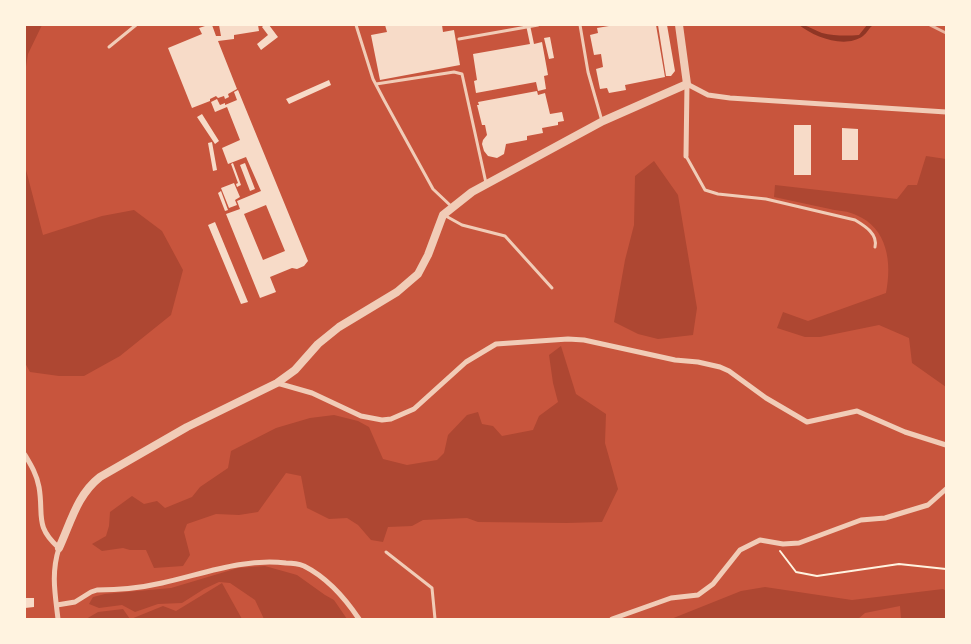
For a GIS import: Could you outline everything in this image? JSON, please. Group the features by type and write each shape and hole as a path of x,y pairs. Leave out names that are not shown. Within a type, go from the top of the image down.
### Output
{"street":[{"path":"679,25 687,84 686,156"},
{"path":"58,619 53,574 54,562 80,500 89,486 100,477 187,427 278,383 295,370 318,344 338,327 396,292 418,274 428,255 443,215 486,184 603,121 687,84"},
{"path":"687,84 708,95 730,98 946,112"},
{"path":"278,383 312,392 361,416 382,420 414,409 466,362 496,344 506,342 584,340 675,360 698,362 720,367 729,371 766,398 807,422 857,411 905,432 946,444"},
{"path":"25,455 34,471 39,486 41,522 44,532 48,539 59,548"},
{"path":"612,619 671,598 698,595 712,584 740,550 760,540 783,544 799,543 862,520 885,518 928,505 946,489"},
{"path":"56,606 75,602 97,590 133,589 239,564 272,561 304,566 319,575 348,603 359,619"}],"lane":[{"path":"109,47 136,25"},
{"path":"356,25 376,84 433,189 452,208"},
{"path":"460,39 538,25"},
{"path":"580,25 588,72 603,121"},
{"path":"376,84 454,72 462,74 486,184"},
{"path":"686,156 704,190 718,194 766,199 855,220 866,227 874,236 876,242 874,248"},
{"path":"443,215 462,225 504,236 552,288"},
{"path":"386,552 432,588 435,619"}],"path":[{"path":"773,542 796,572 817,576 899,564 946,569"}],"shaded area":[{"path":"25,25 42,25 28,54 25,73"},
{"path":"799,25 822,33 845,36 859,35 867,25 873,25 863,36 856,40 839,41 813,34"},
{"path":"926,156 946,159 946,387 912,363 909,338 879,325 820,337 805,337 777,328 783,312 808,321 886,293 888,259 881,237 867,221 850,213 774,197 775,185 897,199 908,185 917,185"},
{"path":"654,161 678,195 697,308 693,335 658,339 638,334 614,322 625,260 634,225 635,176"},
{"path":"25,166 43,235 102,216 134,210 162,231 183,270 171,315 120,356 84,376 59,376 30,372 25,363"},
{"path":"561,346 576,394 606,414 605,443 618,489 602,522 478,522 467,518 423,520 412,526 388,527 383,542 371,540 358,525 347,518 329,519 307,508 301,476 286,473 258,512 239,515 216,514 187,524 184,532 190,555 183,566 154,568 146,550 123,548 102,551 92,544 106,536 110,512 132,496 144,504 157,501 165,508 192,497 200,487 228,468 231,451 276,428 310,418 334,415 358,421 369,427 383,459 407,465 437,460 444,453 448,435 467,415 478,412 482,424 493,426 502,436 533,430 539,416 558,402 549,355"},
{"path":"265,566 297,575 334,600 347,619 264,619 255,600 230,583 219,582 182,603 158,604 135,612 122,605 99,608 89,604 93,597 105,594 171,588 238,568"},
{"path":"222,583 242,619 131,619 163,606 176,611"},
{"path":"765,587 852,600 943,589 946,591 946,619 901,619 900,606 865,613 858,619 671,619 741,591"},
{"path":"123,609 130,619 86,619 98,612"}],"building":[{"path":"212,25 216,36 221,36 219,25 258,25 259,31 234,35 234,39 218,41 237,89 228,94 229,97 225,99 224,96 218,98 216,96 210,99 210,101 192,108 168,48 202,34 199,28"},
{"path":"269,25 278,37 261,50 257,44 268,35 262,27"},
{"path":"385,25 442,25 443,32 454,30 460,65 380,80 371,35 387,32"},
{"path":"526,25 530,25 534,44 542,42 548,75 544,76 546,89 538,91 536,82 476,93 474,81 477,80 473,54 530,44"},
{"path":"615,25 656,25 665,77 625,85 626,90 609,93 607,88 600,89 596,69 603,67 601,54 594,55 590,35 598,33 597,28"},
{"path":"658,25 667,25 675,71 671,76 666,76"},
{"path":"550,37 554,58 549,59 544,38"},
{"path":"329,80 331,85 289,104 286,99"},
{"path":"238,90 308,261 304,266 297,269 292,268 270,277 276,292 260,298 226,214 240,209 237,201 261,191 246,157 228,164 222,148 240,140 227,107 215,112 211,102 217,99 220,105 225,103 225,105 237,100 234,92","holes":["266,205 285,251 263,260 244,214"]},
{"path":"537,91 538,95 545,93 550,114 562,112 564,121 558,122 558,125 542,128 543,133 527,136 527,140 506,144 504,154 497,158 488,156 482,144 487,135 485,125 482,125 478,102"},
{"path":"202,114 219,141 215,144 197,117"},
{"path":"794,125 811,125 811,175 794,175"},
{"path":"842,128 858,129 858,160 842,160"},
{"path":"212,142 217,170 213,171 208,143"},
{"path":"233,163 241,185 237,187 236,184 238,183 231,164"},
{"path":"245,163 255,189 250,191 240,165"},
{"path":"234,183 240,197 235,200 237,205 229,208 221,188"},
{"path":"221,191 228,210 225,211 218,193"},
{"path":"215,222 248,302 241,304 208,225"},
{"path":"25,598 34,598 34,607 25,608"}],"railway":[{"path":"930,25 946,33"}]}
